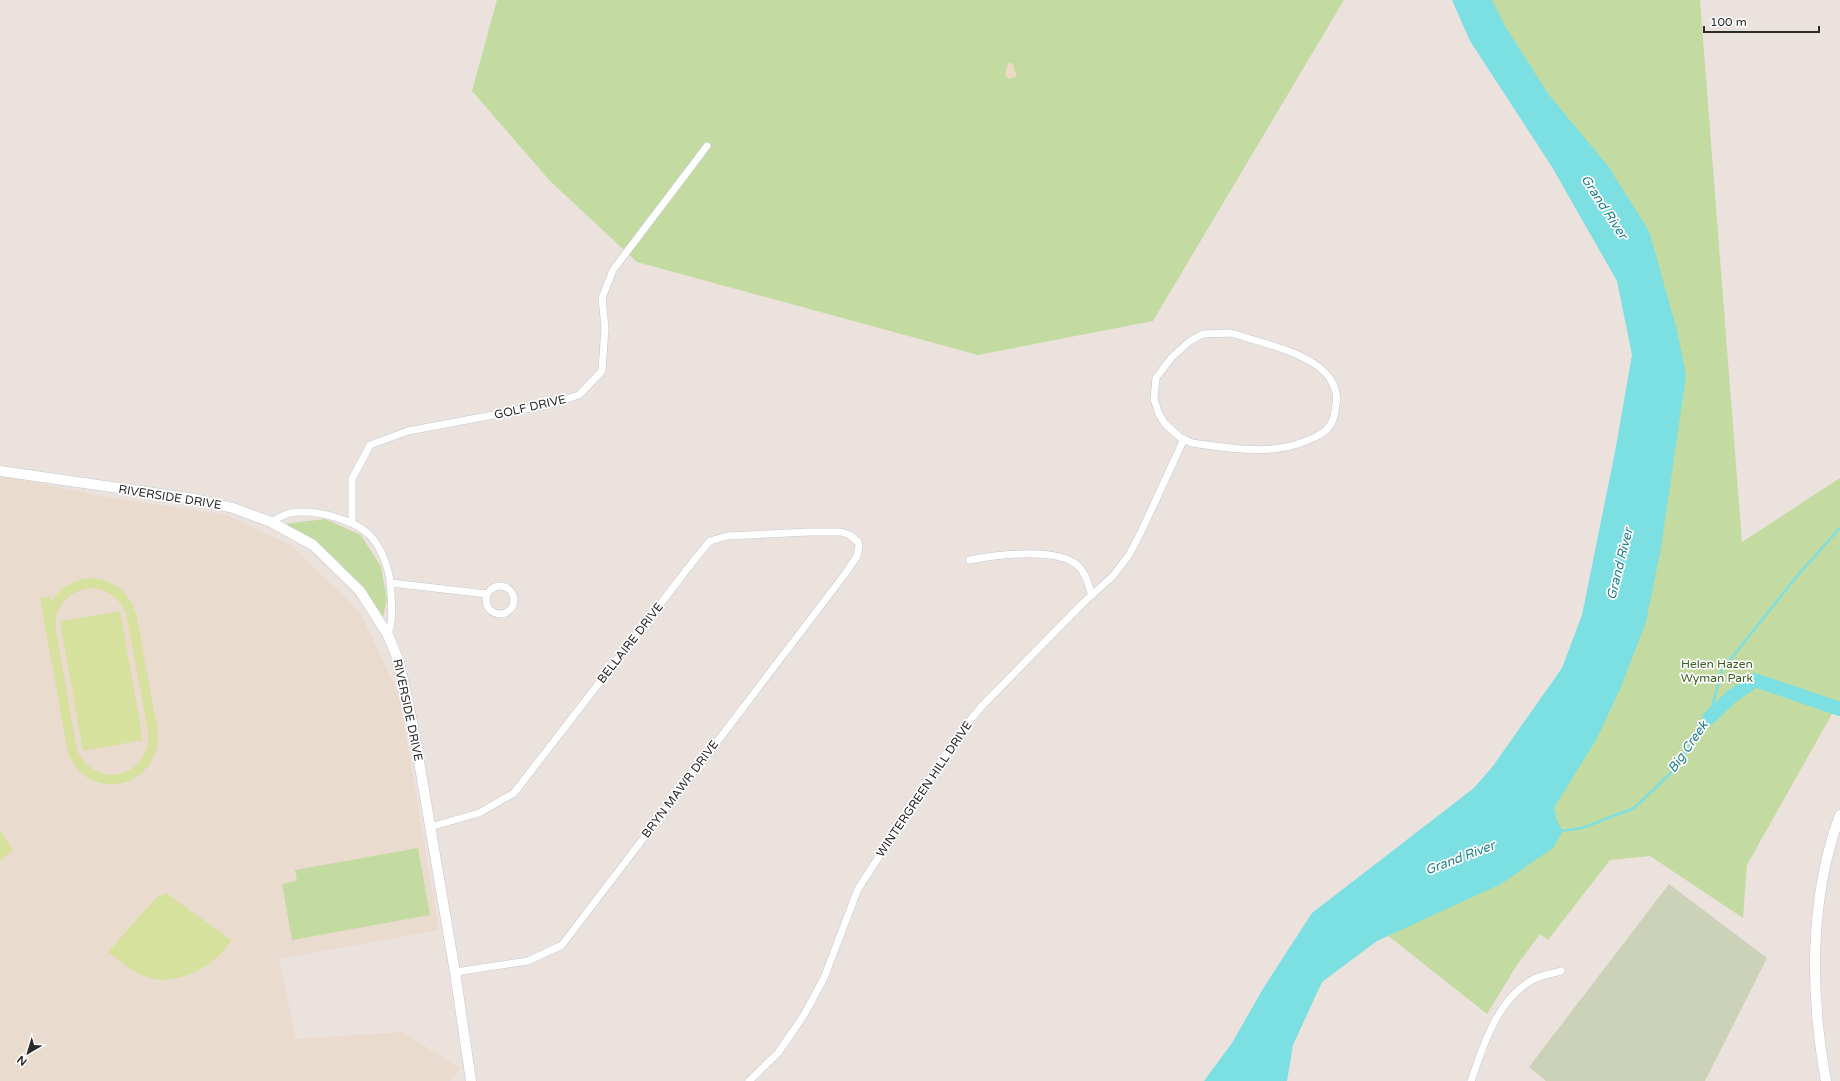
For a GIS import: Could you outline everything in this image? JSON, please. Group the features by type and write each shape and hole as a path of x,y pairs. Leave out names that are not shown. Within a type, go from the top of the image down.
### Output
{"main road":[{"name":"RIVERSIDE DRIVE","path":"0,470 195,499 233,508 271,522 313,545 360,591 388,634 399,662 413,726 455,972 471,1081"},
{"path":"1826,1081 1816,1016 1816,936 1820,898 1827,861 1840,815"}],"street":[{"name":"GOLF DRIVE","path":"352,522 352,479 370,445 408,431 547,405 579,395 602,371 605,328 602,298 613,270 707,146"},
{"path":"1231,333 1303,357 1326,372 1334,385 1337,401 1334,417 1327,429 1315,438 1295,446 1268,451 1192,443 1184,439 1165,424 1159,414 1154,399 1156,378 1180,349 1190,341 1203,334 1231,333"},
{"name":"WINTERGREEN HILL DRIVE","path":"749,1081 778,1053 804,1015 824,978 858,889 958,735 981,707 1092,595 1114,576 1129,555 1184,439"},
{"path":"271,522 289,513 307,512 352,522 376,542 384,558 391,583 392,620 388,634"},
{"name":"BELLAIRE DRIVE","path":"430,827 479,813 514,793 694,559 710,541 726,536 841,532 850,535 858,542"},
{"name":"BRYN MAWR DRIVE","path":"455,972 528,961 562,945 845,574 857,556 859,546 858,542"},
{"path":"970,560 994,555 1035,554 1062,557 1077,564 1084,574 1092,595"},
{"path":"391,583 487,594"},
{"path":"503,586 511,592 513,596 513,605 507,612 498,614 494,613 490,611 486,603 487,594 494,587 503,586"},
{"path":"1471,1081 1488,1034 1504,1005 1516,992 1535,979 1561,971"}],"shaded area":[{"path":"0,475 107,497 227,515 292,546 360,612 399,695 439,930 279,959 296,1039 402,1032 460,1068 450,1081 0,1081"}],"green space":[{"path":"497,0 1344,0 1153,321 978,355 637,262 550,181 472,91"},
{"name":"Helen Hazen Wyman Park","path":"1480,0 1700,0 1742,542 1840,478 1840,706 1837,705 1747,865 1743,918 1650,856 1610,860 1548,940 1540,934 1517,965 1487,1014 1367,919 1584,686 1655,330"},
{"path":"325,519 361,535 381,567 387,599 383,617 339,562 284,524"},
{"path":"91,578 100,579 115,585 121,589 131,601 137,617 157,723 158,740 155,755 151,762 139,775 124,783 106,784 93,781 78,770 68,753 40,598 50,596 51,602 63,588 68,585 78,580","holes":["83,589 97,589 107,592 116,598 126,613 148,732 147,747 141,760 132,768 121,773 108,774 96,771 85,763 77,750 56,631 57,615 60,608 69,596"]},
{"path":"120,611 143,740 83,751 60,621"},
{"path":"0,830 13,850 0,861"},
{"path":"418,848 430,915 292,940 282,884 297,881 295,870"},
{"path":"1669,884 1767,958 1705,1081 1546,1081 1529,1067"},
{"path":"166,893 231,940 225,949 207,965 184,976 161,980 150,978 139,973 128,967 108,952 157,897"}],"sand":[{"path":"1008,63 1013,64 1014,70 1017,74 1015,77 1009,79 1005,75"}],"water":[{"name":"Grand River","path":"1452,0 1492,0 1505,26 1549,95 1608,166 1649,231 1677,330 1686,376 1661,548 1646,622 1621,687 1597,738 1554,808 1557,821 1563,831 1553,848 1501,884 1377,941 1322,982 1293,1045 1287,1081 1204,1081 1232,1043 1264,987 1312,913 1474,788 1493,766 1562,668 1582,615 1615,452 1632,355 1617,281 1552,167 1470,41"}],"waterway":[{"name":"Big Creek","path":"1561,831 1582,828 1634,808 1674,770 1709,718 1722,670 1797,576 1840,528"},
{"path":"1709,718 1731,697 1755,680 1840,709"}]}
